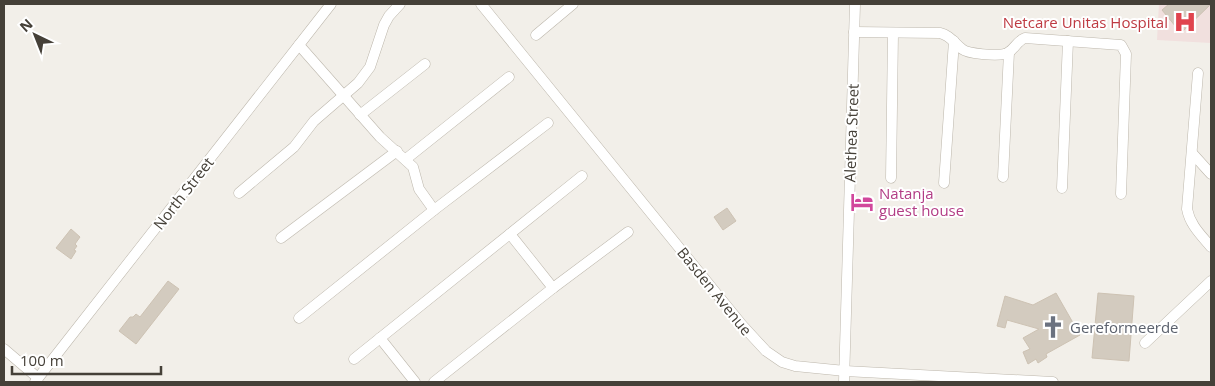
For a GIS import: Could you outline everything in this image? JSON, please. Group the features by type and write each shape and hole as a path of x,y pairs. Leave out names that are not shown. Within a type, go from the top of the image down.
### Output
{"street":[{"name":"North Street","path":"36,380 331,4"},
{"path":"239,193 294,147 314,121 358,83 370,67 384,25 400,4"},
{"name":"Basden Avenue","path":"481,4 754,340 766,351 795,366 845,371 1053,382"},
{"path":"536,35 573,4"},
{"name":"Alethea Street","path":"844,382 854,4"},
{"path":"854,32 940,33 945,34 962,50 1002,55 1009,52 1022,38 1121,45 1126,53 1121,194"},
{"path":"891,178 893,33"},
{"path":"944,183 954,41"},
{"path":"1062,188 1068,41"},
{"path":"299,45 380,137 406,159 413,168 419,188 434,210"},
{"path":"1004,177 1009,52"},
{"path":"360,115 425,64"},
{"path":"1198,73 1187,209 1188,218 1211,247"},
{"path":"406,159 509,77"},
{"path":"299,318 434,210 548,123"},
{"path":"281,238 397,151"},
{"path":"1192,153 1209,167"},
{"path":"354,359 582,176"},
{"path":"434,382 553,288 628,232"},
{"path":"510,234 553,288"},
{"path":"1145,343 1211,281"},
{"path":"380,338 415,382"},
{"path":"4,349 36,380"}],"shaded area":[{"name":"Netcare Unitas Hospital","path":"1159,4 1211,4 1211,43 1157,40"}],"building":[{"path":"1169,4 1211,4 1181,33 1162,10"},
{"path":"727,208 736,221 723,230 714,217"},
{"path":"71,229 80,237 75,244 77,246 74,250 76,251 71,259 56,248"},
{"path":"168,281 179,289 136,344 119,331 130,317 136,314 140,317"},
{"name":"Gereformeerde","path":"1056,293 1080,335 1046,354 1047,357 1038,363 1036,359 1028,364 1023,352 1030,349 1023,338 1039,329 1007,320 1005,328 997,326 1005,296 1033,305"},
{"path":"1098,293 1134,296 1129,361 1092,358"}],"place":[{"name":"Netcare Unitas Hospital","path":"1185,22"},
{"name":"Natanja guest house","path":"862,202"},
{"name":"Gereformeerde","path":"1053,327"}]}
